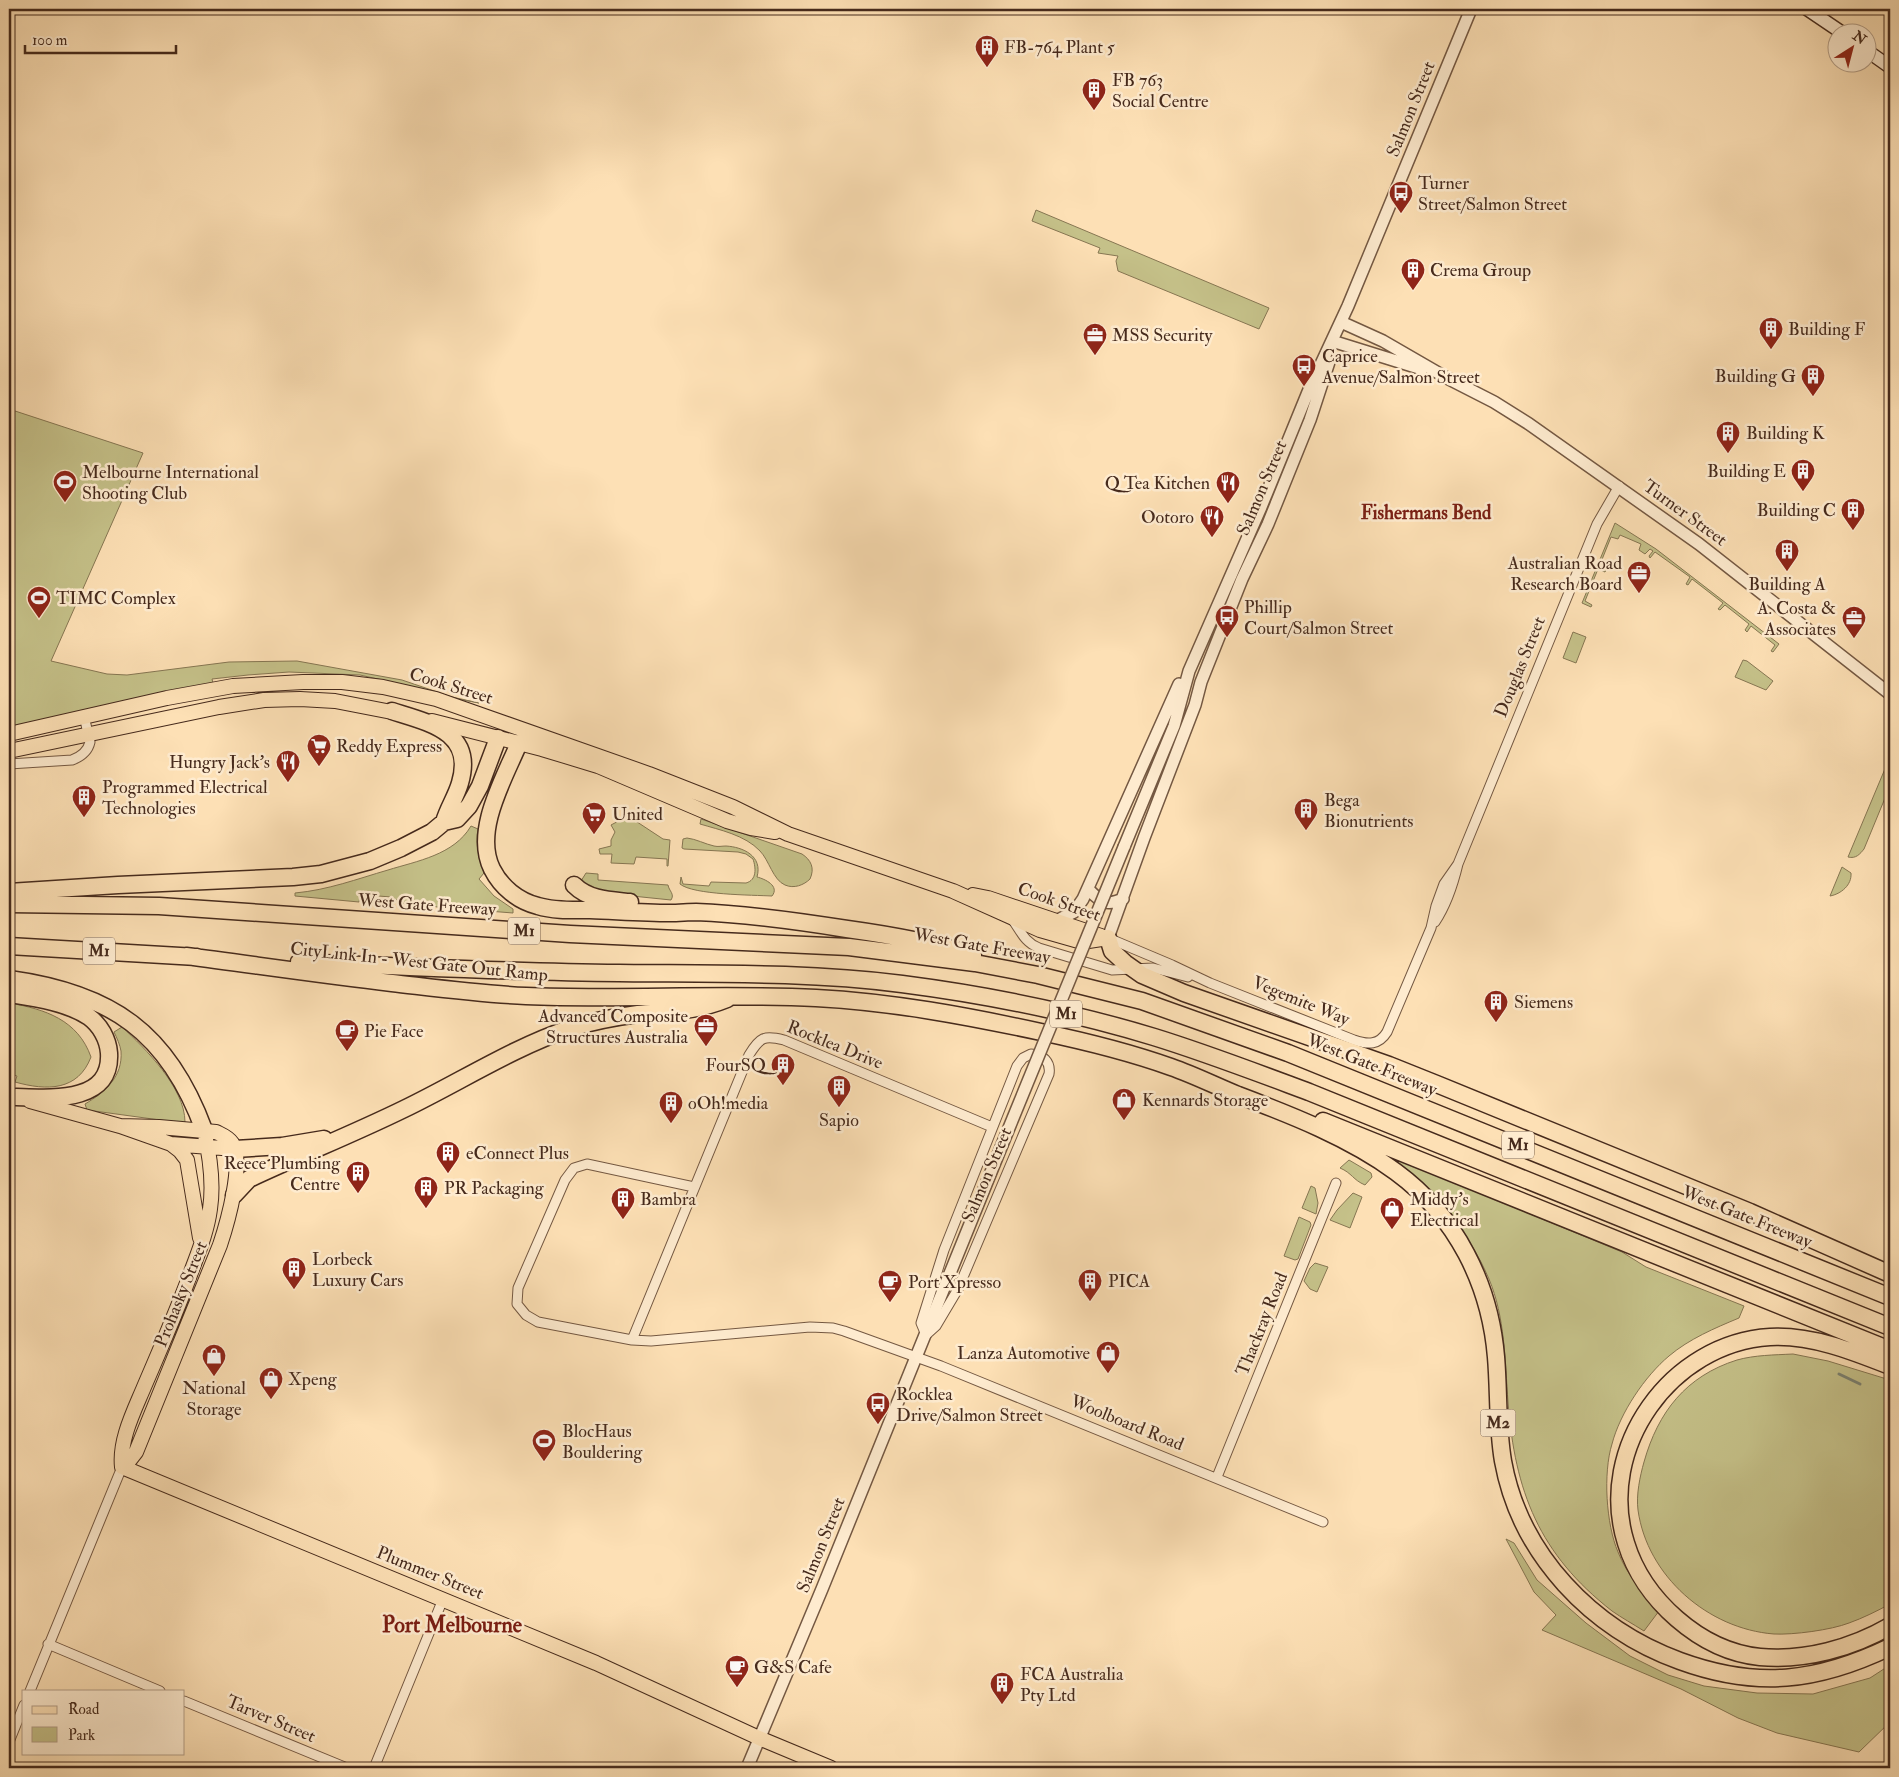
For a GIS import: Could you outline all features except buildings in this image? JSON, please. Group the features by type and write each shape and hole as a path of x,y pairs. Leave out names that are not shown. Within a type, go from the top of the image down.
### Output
{"highway":[{"path":"392,711 438,728 451,736 460,747 463,755 462,773 444,822"},
{"path":"9,892 293,877 339,870 370,861 432,832 444,822 457,819 468,806 480,786 500,730"},
{"path":"521,737 492,808 486,831 486,847 489,863 498,878 509,891 528,903 548,908 670,913 696,912 788,920 939,944 1038,975"},
{"path":"9,884 150,874 202,873 218,880"},
{"path":"574,885 582,892 593,897 668,905 696,912"},
{"name":"West Gate Freeway","path":"9,904 158,906 570,934 849,947 966,962 1038,975 1142,1001 1288,1053 1890,1296"},
{"path":"1108,938 1112,951 1142,975 1184,993 1388,1065 1796,1232 1890,1274"},
{"name":"M1","path":"9,946 441,968 619,973 790,974 903,984 1026,1005 1108,1024 1221,1059 1309,1092 1890,1327"},
{"name":"CityLink In - West Gate Out Ramp","path":"186,956 346,977 500,994 564,996 738,995"},
{"path":"9,979 46,985 84,996 107,1007 134,1026 161,1051 181,1079 194,1106 210,1131"},
{"path":"9,994 40,1000 85,1015 98,1027 107,1041 109,1051 109,1059 103,1076 94,1086 83,1093 59,1097 12,1096"},
{"path":"234,1195 249,1179 403,1109 517,1049 570,1029 620,1016 689,1011 710,1006 738,995"},
{"name":"M1","path":"738,995 819,998 913,1008 1002,1023 1071,1038 1168,1066 1238,1088 1346,1130 1564,1220 1890,1350"},
{"path":"1142,1001 1212,1014 1400,1077 1486,1110 1582,1143"},
{"name":"M2","path":"1168,1066 1279,1110 1352,1145 1395,1171 1418,1190 1453,1230 1470,1258 1488,1309 1496,1354 1499,1428 1504,1467 1514,1500 1528,1534 1543,1559 1564,1584 1587,1605 1618,1628 1665,1655 1732,1677 1775,1680 1821,1673 1848,1666 1890,1647"},
{"path":"235,1149 300,1143 324,1139 358,1129"},
{"path":"1890,1366 1827,1344 1792,1338 1770,1337 1755,1339 1718,1349 1673,1379 1649,1406 1640,1421 1629,1447 1620,1491 1625,1542 1635,1568 1662,1605 1689,1629 1711,1642 1758,1657 1780,1658 1834,1650 1858,1642 1890,1626"}],"main road":[{"path":"1807,9 1826,22"},
{"path":"1876,57 1890,67"},
{"name":"Cook Street","path":"9,734 216,688 251,684 321,682 369,684 436,700 500,730 598,766 727,821 751,828 788,834"},
{"name":"Cook Street","path":"9,751 219,706 264,700 300,699 335,701 500,730"},
{"name":"Cook Street","path":"521,737 649,774 732,806 788,834 953,891 1040,930 1071,940 1090,942 1108,938"},
{"path":"727,821 732,806"},
{"name":"Cook Street","path":"953,891 988,898 1108,938"},
{"path":"12,1096 120,1126 171,1144 235,1149"},
{"path":"120,1126 210,1131 228,1139 235,1149"},
{"name":"Prohasky Street","path":"122,1467 122,1446 201,1246 207,1225 211,1196 208,1148 210,1131"},
{"path":"171,1144 187,1160 198,1214 201,1246"},
{"name":"Prohasky Street","path":"122,1467 136,1452 220,1246 230,1216 234,1195 235,1149"},
{"name":"Plummer Street","path":"122,1467 605,1666 759,1738 832,1768"}],"street":[{"name":"Salmon Street","path":"1108,938 1195,705 1201,682 1242,579 1280,493 1309,405 1471,9"},
{"name":"Turner Street","path":"1342,322 1391,345 1515,415 1619,486 1712,554 1890,694"},
{"name":"Turner Street","path":"1334,342 1400,361 1447,378"},
{"name":"Salmon Street","path":"747,1768 822,1589 1174,726 1188,671 1269,488 1309,405"},
{"name":"Douglas Street","path":"1380,1040 1389,1028 1431,928 1446,903 1458,864 1597,524 1619,486"},
{"path":"1269,488 1280,493"},
{"name":"Salmon Street","path":"1056,921 1074,912 1088,889 1178,686 1188,671"},
{"name":"Salmon Street","path":"1174,726 1201,682"},
{"path":"9,764 75,759 80,756 90,746 84,716"},
{"path":"1088,889 1106,903 1123,899"},
{"name":"Cook Street","path":"1008,916 1014,922 1023,938 1030,944 1079,960"},
{"name":"Vegemite Way","path":"1108,938 1172,964 1210,983 1360,1042 1370,1044 1380,1040"},
{"name":"Vegemite Way","path":"1079,960 1112,970 1158,968 1210,983"},
{"name":"Rocklea Drive","path":"632,1340 749,1055 762,1039 770,1037 784,1040 992,1128"},
{"name":"Salmon Street","path":"1031,1054 1043,1057 1049,1066 1049,1074 1021,1141 958,1288 936,1326 926,1335 920,1323 947,1240 1020,1061 1031,1054"},
{"path":"694,1187 588,1164 574,1168 565,1180 518,1288 517,1304 526,1315 538,1322 632,1340 651,1341 820,1327 856,1334 917,1357"},
{"name":"Thackray Road","path":"1216,1477 1336,1184"},
{"name":"Woolboard Road","path":"917,1357 1323,1522"},
{"name":"Prohasky Street","path":"30,1690 122,1467"},
{"path":"374,1768 444,1599"},
{"path":"48,1644 158,1690"},
{"name":"Tarver Street","path":"185,1701 347,1768"},
{"path":"9,1742 22,1710"}],"green space":[{"path":"1036,210 1269,308 1259,329 1118,271 1116,261 1118,256 1098,253 1100,248 1032,221"},
{"path":"9,409 143,453 51,661 107,674 127,675 229,662 297,661 402,680 452,697 479,703 452,698 360,675 289,672 212,679 213,683 9,728"},
{"path":"1615,523 1656,549 1779,644 1773,652 1771,651 1775,645 1751,626 1747,632 1745,630 1749,624 1725,605 1720,610 1718,609 1723,603 1692,579 1688,585 1686,584 1690,577 1655,552 1650,558 1649,556 1653,551 1650,549 1645,554 1639,550 1641,544 1620,535 1618,539 1611,537 1599,567 1606,570 1605,572 1598,569 1585,601 1592,605 1591,607 1582,603"},
{"path":"1573,632 1586,637 1576,663 1563,658"},
{"path":"1743,660 1773,681 1766,690 1735,677"},
{"path":"1887,764 1890,767 1890,786 1864,849 1856,857 1848,857"},
{"path":"628,816 663,839 670,840 668,866 667,859 636,857 634,864 611,863 612,854 600,854 599,849 611,846 611,840 615,832 611,825"},
{"path":"701,819 802,854 811,865 810,879 799,886 785,885 777,879 763,855 754,845 732,834 700,824"},
{"path":"471,826 478,829 478,851 484,873 479,879 494,896 513,909 513,913 437,907 425,904 411,907 391,897 366,895 366,898 360,897 359,902 295,896 295,893 342,884 434,856 455,844"},
{"path":"687,838 714,846 739,848 750,854 757,863 757,877 773,886 774,892 772,896 710,892 687,888 680,884 681,877 683,884 709,886 711,882 746,883 752,879 755,873 753,859 746,854 684,849 682,848 683,839"},
{"path":"1842,867 1851,873 1850,881 1842,891 1830,896"},
{"path":"586,873 598,874 598,880 668,885 672,898 671,900 593,892 581,881"},
{"path":"9,1003 35,1009 59,1018 78,1034 91,1057 78,1077 60,1086 50,1087 39,1087 15,1082 17,1076 9,1074"},
{"path":"122,1027 152,1057 171,1083 183,1109 185,1122 87,1110 85,1104 106,1089 119,1069 121,1051 114,1032"},
{"path":"1398,1159 1622,1252 1646,1267 1744,1306 1739,1318 1694,1339 1660,1364 1643,1384 1627,1408 1612,1444 1607,1469 1607,1498 1614,1541 1631,1576 1659,1611 1644,1631 1612,1611 1587,1589 1566,1567 1549,1544 1535,1519 1517,1465 1511,1434 1501,1324 1489,1279 1481,1261 1461,1229 1424,1188 1395,1163"},
{"path":"1349,1160 1371,1173 1372,1177 1365,1185 1340,1168"},
{"path":"1311,1186 1315,1188 1318,1203 1316,1214 1302,1208"},
{"path":"1353,1193 1362,1197 1350,1228 1330,1220 1337,1210"},
{"path":"1299,1217 1310,1222 1311,1225 1298,1259 1295,1260 1284,1256"},
{"path":"1315,1263 1328,1267 1317,1292 1310,1289 1304,1281 1310,1268"},
{"path":"1793,1354 1828,1361 1890,1380 1890,1604 1865,1617 1841,1626 1812,1632 1774,1634 1750,1630 1726,1622 1704,1610 1685,1595 1668,1577 1654,1557 1644,1534 1638,1510 1638,1498 1644,1462 1657,1427 1666,1412 1689,1386 1719,1367 1737,1360 1758,1356"},
{"path":"1506,1539 1514,1543 1537,1580 1586,1623 1630,1656 1668,1675 1704,1686 1757,1693 1813,1694 1870,1678 1890,1665 1890,1722 1859,1752 1777,1733 1738,1718 1681,1689 1542,1630 1556,1615 1534,1592"}],"waterway":[{"path":"1839,1374 1860,1384"}],"place":[{"name":"FB-764 Plant 5","path":"987,68"},
{"name":"FB 763 Social Centre","path":"1094,111"},
{"name":"Turner Street/Salmon Street","path":"1401,214"},
{"name":"Crema Group","path":"1413,291"},
{"name":"Building F","path":"1771,350"},
{"name":"MSS Security","path":"1095,356"},
{"name":"Caprice Avenue/Salmon Street","path":"1304,387"},
{"name":"Building G","path":"1813,397"},
{"name":"Building K","path":"1728,454"},
{"name":"Building E","path":"1803,492"},
{"name":"Melbourne International Shooting Club","path":"65,503"},
{"name":"Q Tea Kitchen","path":"1228,504"},
{"name":"Building C","path":"1853,531"},
{"name":"Ootoro","path":"1212,538"},
{"name":"Building A","path":"1787,572"},
{"name":"Australian Road Research Board","path":"1639,594"},
{"name":"TIMC Complex","path":"39,619"},
{"name":"Phillip Court/Salmon Street","path":"1227,638"},
{"name":"A. Costa & Associates","path":"1854,639"},
{"name":"Reddy Express","path":"319,767"},
{"name":"Hungry Jack's","path":"288,783"},
{"name":"Programmed Electrical Technologies","path":"84,818"},
{"name":"Bega Bionutrients","path":"1306,831"},
{"name":"United","path":"594,835"},
{"name":"Siemens","path":"1496,1023"},
{"name":"Advanced Composite Structures Australia","path":"706,1047"},
{"name":"Pie Face","path":"347,1052"},
{"name":"FourSQ","path":"783,1086"},
{"name":"Sapio","path":"839,1108"},
{"name":"Kennards Storage","path":"1124,1121"},
{"name":"oOh!media","path":"671,1124"},
{"name":"eConnect Plus","path":"448,1174"},
{"name":"Reece Plumbing Centre","path":"358,1194"},
{"name":"PR Packaging","path":"426,1209"},
{"name":"Bambra","path":"623,1220"},
{"name":"Middy's Electrical","path":"1392,1230"},
{"name":"Lorbeck Luxury Cars","path":"294,1290"},
{"name":"PICA","path":"1090,1302"},
{"name":"Port Xpresso","path":"890,1303"},
{"name":"Lanza Automotive","path":"1108,1374"},
{"name":"National Storage","path":"214,1377"},
{"name":"Xpeng","path":"271,1400"},
{"name":"Rocklea Drive/Salmon Street","path":"878,1425"},
{"name":"BlocHaus Bouldering","path":"544,1462"},
{"name":"G&S Cafe","path":"737,1688"},
{"name":"FCA Australia Pty Ltd","path":"1002,1705"}],"district":[{"name":"Fishermans Bend","path":"1426,513"},
{"name":"Port Melbourne","path":"452,1625"}]}
